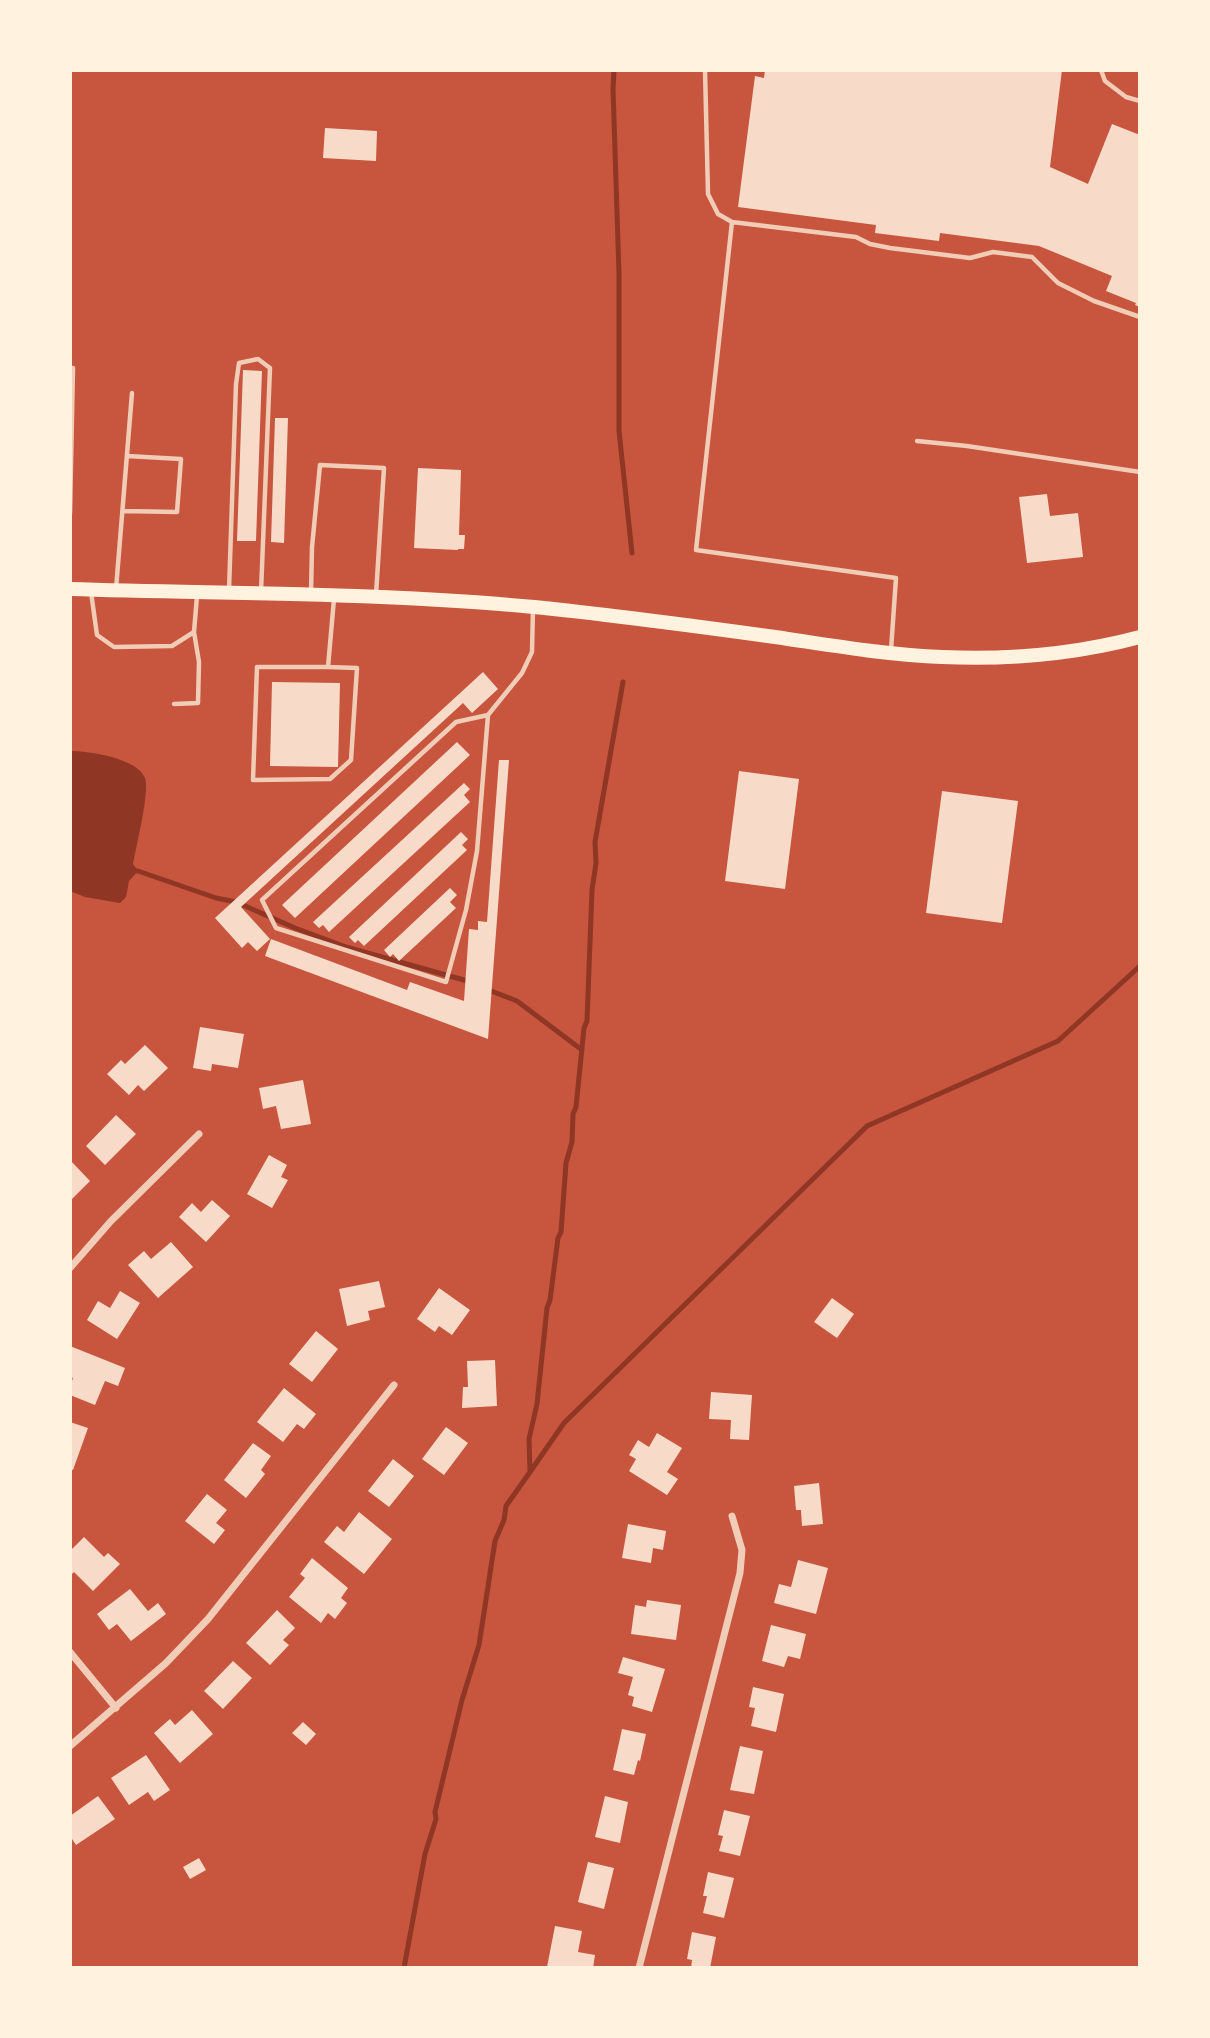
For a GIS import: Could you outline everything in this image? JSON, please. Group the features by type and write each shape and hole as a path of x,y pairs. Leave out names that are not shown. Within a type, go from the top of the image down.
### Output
{"main road":[{"path":"70,589 438,598 626,617 891,653 941,657 1032,656 1140,637"}],"street":[{"path":"70,1269 97,1236 199,1134"},
{"path":"70,1746 166,1663 208,1619 394,1385"},
{"path":"639,1968 740,1573 742,1550 732,1516"},
{"path":"70,1652 116,1708"}],"lane":[{"path":"705,70 708,194 718,214 732,222 856,237 870,244 890,248 970,258 993,253 1032,257 1058,283 1094,301 1140,317"},
{"path":"1101,70 1105,81 1140,102"},
{"path":"732,222 696,550 896,579 891,653"},
{"path":"229,592 236,384 239,363 258,359 270,368 261,593"},
{"path":"70,368 73,368 70,514"},
{"path":"116,590 132,393"},
{"path":"917,441 1140,472"},
{"path":"123,511 177,512 181,459 127,456"},
{"path":"311,594 312,547 320,465 384,468 376,596"},
{"path":"90,590 97,635 114,647 172,646 194,632"},
{"path":"174,704 198,703 199,662 194,632 198,592"},
{"path":"328,667 334,594"},
{"path":"488,715 456,722 262,900 276,928 446,982 466,910 477,851 488,715 522,673 532,652 533,607"},
{"path":"257,667 328,667 357,668 351,760 330,779 253,780 257,667"}],"shaded area":[{"path":"70,751 100,754 123,761 133,765 145,778 144,806 133,864 138,871 129,881 126,897 120,903 85,897 70,891"}],"building":[{"path":"765,70 1062,70 1050,167 1088,184 1112,124 1140,135 1140,307 1106,291 1112,276 1039,246 940,233 939,241 875,233 876,225 738,207 755,76 764,78"},
{"path":"325,128 377,131 376,161 323,158"},
{"path":"243,370 262,371 256,541 237,541"},
{"path":"275,418 288,418 284,543 271,542"},
{"path":"418,468 461,470 459,535 465,535 464,549 414,548"},
{"path":"1047,494 1050,516 1078,513 1083,557 1027,563 1019,497"},
{"path":"483,672 498,689 472,713 463,703 241,907 270,939 257,951 248,942 242,948 215,918"},
{"path":"272,682 340,683 338,767 270,766"},
{"path":"457,742 470,755 295,918 282,905"},
{"path":"499,760 509,760 488,1039 265,956 271,939 407,990 410,982 464,1001 469,929 478,930 478,921 487,922"},
{"path":"739,771 799,779 785,889 725,881"},
{"path":"464,783 470,789 464,795 470,802 329,932 323,925 319,928 313,922"},
{"path":"942,791 1018,801 1002,923 926,913"},
{"path":"461,832 468,839 462,845 467,850 364,946 349,937"},
{"path":"450,888 457,895 450,902 456,908 399,961 393,954 390,957 384,950"},
{"path":"200,1027 244,1034 238,1068 212,1064 211,1071 193,1068"},
{"path":"145,1045 168,1068 144,1091 138,1085 129,1095 107,1074 121,1060 125,1064"},
{"path":"303,1080 311,1124 281,1129 276,1106 263,1109 259,1088"},
{"path":"116,1115 136,1134 105,1165 86,1146"},
{"path":"269,1155 287,1165 281,1177 288,1180 272,1208 247,1194"},
{"path":"70,1160 90,1181 70,1201"},
{"path":"212,1200 230,1216 206,1242 179,1217 192,1203 201,1212"},
{"path":"171,1242 193,1267 158,1298 128,1265 144,1251 151,1259"},
{"path":"379,1281 385,1307 368,1311 370,1320 347,1326 339,1289"},
{"path":"439,1288 470,1310 452,1335 439,1326 435,1332 417,1319"},
{"path":"120,1291 140,1303 117,1339 87,1320 98,1301 110,1308"},
{"path":"832,1298 854,1314 837,1338 814,1322"},
{"path":"316,1331 338,1349 312,1382 289,1364"},
{"path":"70,1346 125,1368 118,1386 105,1381 95,1405 70,1395 73,1378 70,1377"},
{"path":"495,1360 497,1406 462,1408 463,1387 468,1387 467,1361"},
{"path":"284,1388 316,1414 304,1429 297,1424 283,1442 257,1422"},
{"path":"711,1392 752,1395 749,1440 730,1439 731,1420 709,1419"},
{"path":"70,1422 88,1428 73,1470 70,1469"},
{"path":"446,1427 468,1443 444,1475 422,1459"},
{"path":"657,1433 682,1448 667,1472 678,1479 667,1495 629,1471 636,1459 629,1455 638,1440 649,1447"},
{"path":"253,1443 271,1456 261,1470 265,1474 246,1498 224,1480"},
{"path":"393,1459 414,1476 389,1507 368,1491"},
{"path":"819,1483 823,1524 802,1526 801,1510 796,1510 794,1486"},
{"path":"207,1494 227,1510 216,1523 225,1530 214,1544 185,1521"},
{"path":"359,1512 392,1539 364,1574 324,1542 337,1526 344,1532"},
{"path":"628,1524 666,1531 663,1550 653,1548 651,1563 622,1558"},
{"path":"84,1537 104,1557 108,1553 120,1564 93,1591 74,1572 70,1576 70,1551"},
{"path":"312,1558 348,1588 341,1598 347,1603 335,1619 328,1613 321,1623 289,1597 305,1578 300,1574"},
{"path":"798,1560 828,1568 816,1614 774,1603 779,1584 791,1587"},
{"path":"130,1589 148,1611 158,1603 166,1614 131,1641 117,1624 109,1630 97,1614"},
{"path":"647,1600 681,1605 676,1640 631,1634 635,1605 646,1607"},
{"path":"277,1610 295,1628 283,1640 289,1645 270,1665 246,1643"},
{"path":"771,1625 806,1634 800,1659 788,1656 784,1667 762,1661"},
{"path":"623,1657 665,1669 652,1712 632,1706 634,1697 628,1695 633,1677 618,1673"},
{"path":"233,1661 252,1678 223,1709 204,1691"},
{"path":"753,1687 784,1694 776,1732 751,1726 755,1708 749,1707"},
{"path":"192,1710 213,1734 180,1763 154,1733 170,1719 175,1725"},
{"path":"303,1722 316,1734 306,1745 292,1733"},
{"path":"622,1729 646,1734 634,1775 613,1770"},
{"path":"740,1746 763,1751 754,1794 730,1790"},
{"path":"146,1755 170,1790 154,1801 148,1792 129,1805 111,1778"},
{"path":"98,1796 115,1819 76,1845 70,1836 70,1816"},
{"path":"605,1796 628,1802 620,1843 595,1837"},
{"path":"724,1810 750,1816 740,1856 719,1851 723,1836 718,1835"},
{"path":"199,1858 206,1870 190,1879 183,1867"},
{"path":"588,1862 614,1868 604,1909 578,1902"},
{"path":"708,1872 734,1878 724,1918 703,1913"},
{"path":"555,1926 582,1931 578,1952 595,1955 593,1968 547,1967"},
{"path":"692,1932 716,1937 710,1968 691,1968 692,1960 687,1959"}],"waterway":[{"path":"614,70 619,274 619,431 632,553"},
{"path":"404,1968 425,1854 436,1819 435,1812 462,1700 479,1645 495,1541 504,1520 506,1506 530,1472 529,1439 537,1404 547,1308 561,1232 566,1163 572,1142 573,1114 587,1021 595,842 623,682"},
{"path":"132,871 236,902 346,947 471,982"},
{"path":"530,1472 564,1423 867,1126 1058,1041 1140,966"},
{"path":"486,989 517,1001 582,1050"}]}
